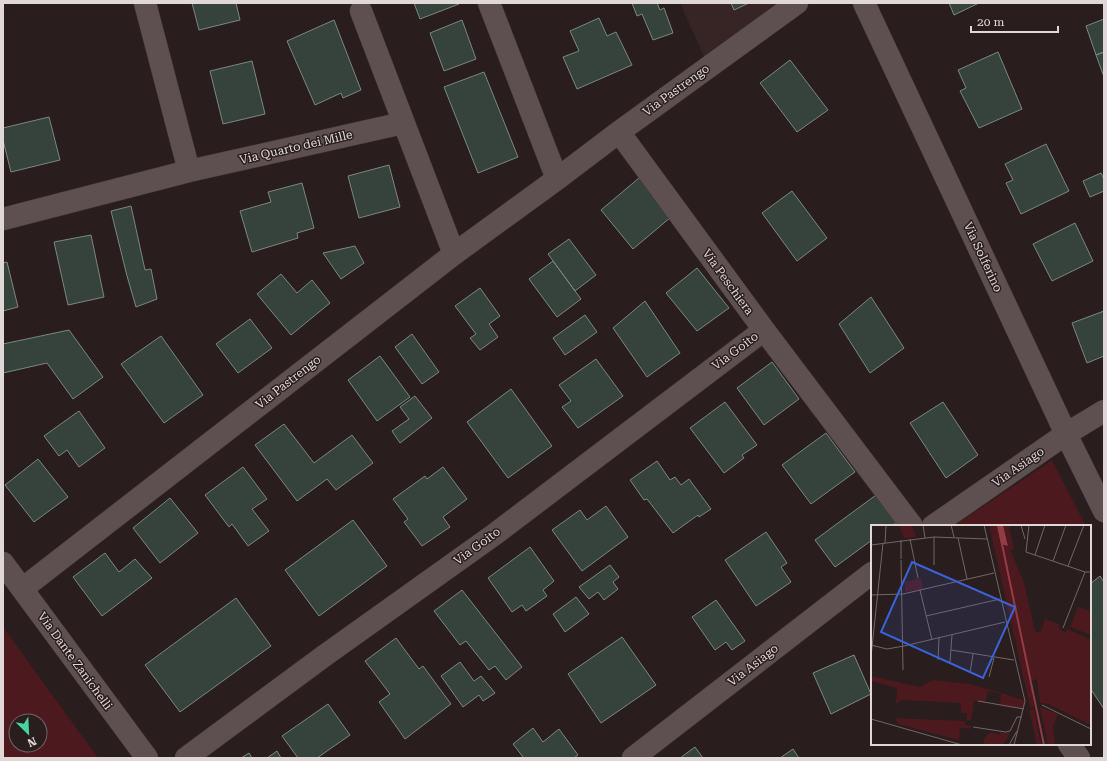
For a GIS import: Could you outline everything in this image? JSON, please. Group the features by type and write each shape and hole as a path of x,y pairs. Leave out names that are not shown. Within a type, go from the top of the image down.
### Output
{"street":[{"path":"145,3 189,172"},
{"path":"489,3 557,179"},
{"name":"Via Pastrengo","path":"22,589 454,254 797,3"},
{"name":"Via Solferino","path":"864,3 1066,434 1104,511"},
{"path":"361,11 402,123 454,254"},
{"name":"Via Quarto dei Mille","path":"3,219 189,172 402,123"},
{"name":"Via Peschiera","path":"619,132 764,330 911,525"},
{"name":"Via Goito","path":"186,758 495,534 764,330"},
{"name":"Via Asiago","path":"934,525 1066,434 1104,412"},
{"name":"Via Dante Zanichelli","path":"3,563 147,758"},
{"name":"Via Asiago","path":"634,758 871,574"},
{"path":"1070,745 1079,758"}],"shaded area":[{"path":"680,3 783,3 705,59"},
{"path":"1052,460 1085,525 955,525"},
{"path":"3,627 98,758 3,758"}],"building":[{"path":"192,3 236,3 240,20 199,30"},
{"path":"414,3 458,3 459,4 420,19"},
{"path":"632,3 657,3 660,10 664,8 673,33 653,40 642,14 637,16"},
{"path":"731,3 749,3 734,10"},
{"path":"949,3 979,3 954,15"},
{"path":"599,18 607,36 616,32 632,65 577,89 563,57 579,51 570,31"},
{"path":"1104,19 1104,52 1096,55 1086,26"},
{"path":"334,20 361,90 343,98 341,93 315,105 287,41"},
{"path":"462,20 476,59 444,71 430,33"},
{"path":"998,52 1022,109 979,128 960,91 966,88 958,70"},
{"path":"1104,52 1104,77 1096,55"},
{"path":"790,60 828,110 797,132 760,83"},
{"path":"252,61 265,114 223,124 210,71"},
{"path":"484,72 518,157 478,173 444,87"},
{"path":"49,117 60,160 11,172 3,140 3,128"},
{"path":"1046,144 1069,191 1021,214 1006,183 1013,180 1005,164"},
{"path":"389,165 400,207 359,218 348,176"},
{"path":"1101,173 1104,179 1104,191 1090,197 1083,181"},
{"path":"639,178 671,217 633,249 601,210"},
{"path":"302,183 314,228 297,233 298,238 252,252 240,211 271,202 268,192"},
{"path":"792,191 827,238 797,261 762,213"},
{"path":"131,206 145,270 151,269 157,299 136,307 111,211"},
{"path":"1075,223 1093,261 1052,281 1033,244"},
{"path":"91,235 104,297 68,305 54,242"},
{"path":"569,239 596,275 575,291 548,254"},
{"path":"355,246 364,263 341,279 323,253"},
{"path":"553,261 581,299 557,317 529,279"},
{"path":"7,262 18,307 3,311 3,263"},
{"path":"697,268 729,308 697,331 666,293"},
{"path":"281,274 297,293 312,280 330,303 291,335 257,294"},
{"path":"480,288 500,316 489,324 498,337 480,350 470,338 476,334 455,306"},
{"path":"871,297 904,348 870,373 839,324"},
{"path":"645,301 680,353 647,377 613,328"},
{"path":"1104,311 1104,356 1087,363 1072,323"},
{"path":"585,315 597,332 565,355 553,338"},
{"path":"250,319 272,348 238,373 216,344"},
{"path":"69,330 103,377 73,399 47,363 3,373 3,344"},
{"path":"412,334 439,372 422,384 395,347"},
{"path":"161,336 203,395 164,423 121,364"},
{"path":"380,356 410,397 377,421 348,380"},
{"path":"596,359 623,396 578,428 562,407 571,401 559,385"},
{"path":"772,362 799,399 764,425 737,388"},
{"path":"511,389 552,446 508,478 467,422"},
{"path":"415,396 432,418 400,443 392,431 409,419 400,407"},
{"path":"725,402 757,445 742,455 744,458 724,473 690,428"},
{"path":"943,402 978,455 946,478 910,423"},
{"path":"79,411 105,448 79,467 67,450 59,456 44,436"},
{"path":"284,424 314,463 352,435 373,463 336,490 327,479 297,501 255,445"},
{"path":"826,433 855,472 811,504 782,465"},
{"path":"38,459 68,497 34,522 5,485"},
{"path":"657,461 670,480 675,477 681,485 689,479 711,509 699,517 698,515 673,533 647,499 644,500 630,480"},
{"path":"243,467 267,499 252,509 269,531 248,546 232,524 229,527 205,495"},
{"path":"443,467 467,499 443,517 450,527 422,546 404,522 408,519 393,499 425,476 427,479"},
{"path":"876,495 896,523 893,525 871,525 871,541 835,567 815,540"},
{"path":"170,498 198,533 160,563 133,528"},
{"path":"606,506 628,537 582,571 552,530 580,510 587,520"},
{"path":"353,520 387,566 319,616 285,570"},
{"path":"766,532 787,563 781,567 791,582 756,606 725,560"},
{"path":"530,547 554,581 543,590 547,596 526,611 522,605 512,612 488,578"},
{"path":"105,553 119,572 135,559 152,578 102,616 73,577"},
{"path":"610,565 619,577 613,582 618,589 604,600 598,592 589,599 579,587"},
{"path":"1100,576 1104,582 1104,709 1091,690 1091,583"},
{"path":"462,590 522,667 506,680 495,666 489,670 466,641 460,645 434,611"},
{"path":"576,597 589,614 565,632 553,614"},
{"path":"236,598 271,646 180,712 145,665"},
{"path":"716,600 745,641 732,650 726,642 715,650 692,617"},
{"path":"622,637 656,685 601,723 568,674"},
{"path":"396,638 419,669 423,666 451,704 405,739 379,702 390,694 365,661"},
{"path":"854,655 871,694 831,714 813,673"},
{"path":"460,662 474,681 481,676 495,693 483,701 479,695 463,707 441,676"},
{"path":"328,704 350,735 317,758 298,758 282,736"},
{"path":"533,728 543,742 559,729 578,755 574,758 521,758 523,757 513,744"},
{"path":"695,747 703,758 680,758"},
{"path":"793,749 799,758 780,758"},
{"path":"277,751 281,758 267,758"},
{"path":"249,753 252,758 241,758"}]}
